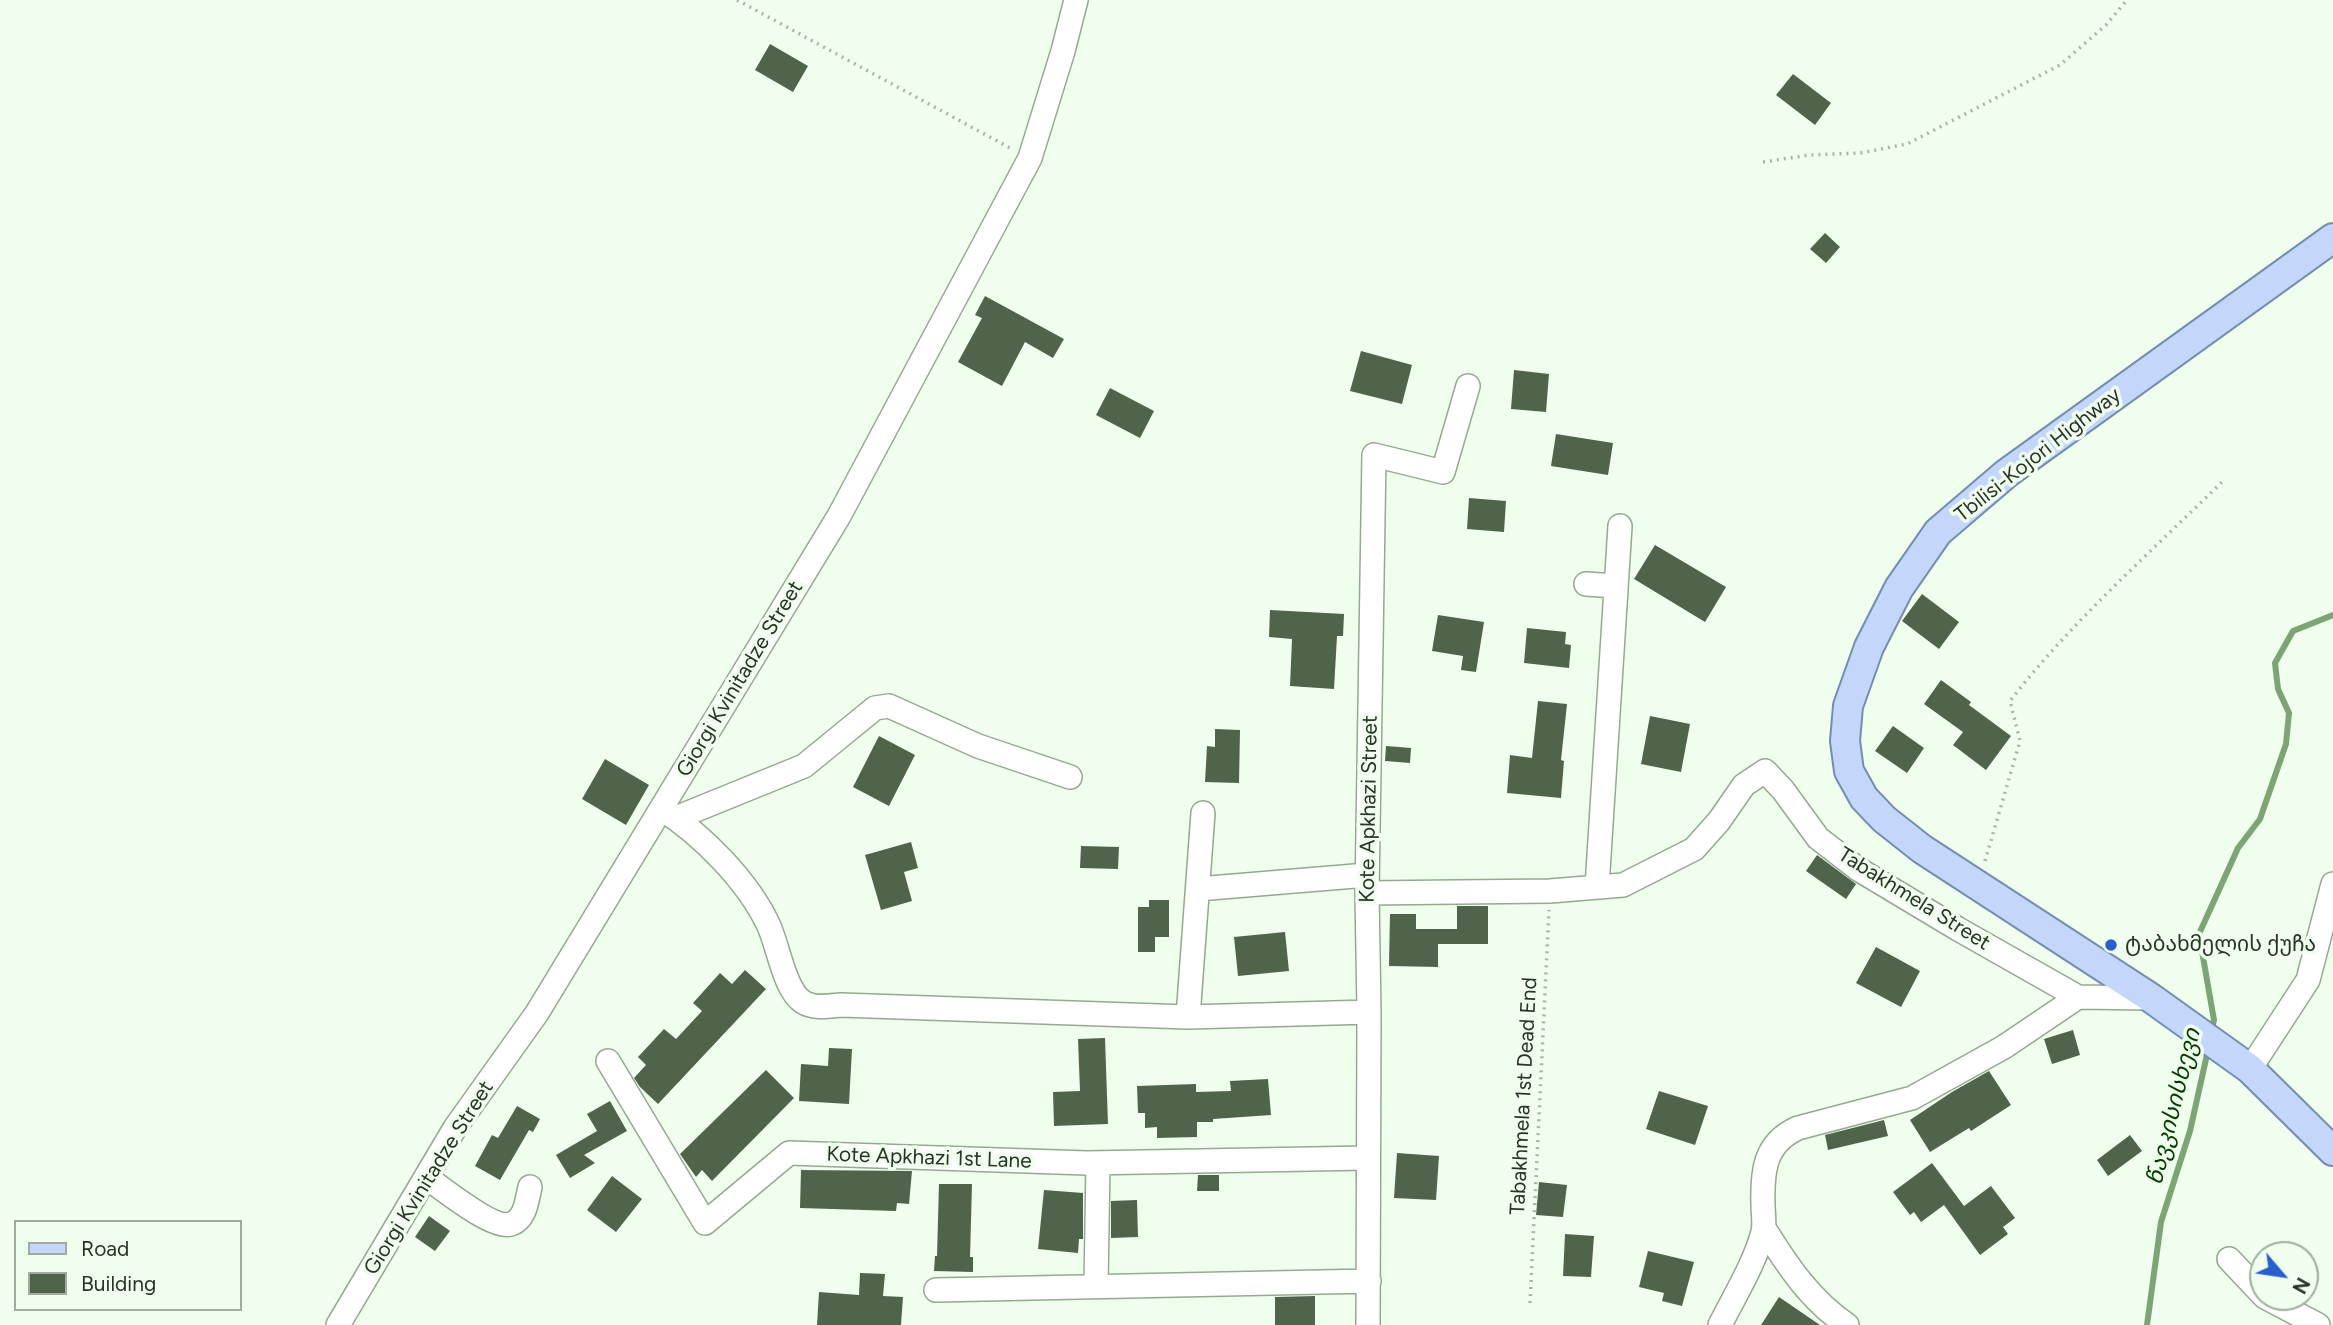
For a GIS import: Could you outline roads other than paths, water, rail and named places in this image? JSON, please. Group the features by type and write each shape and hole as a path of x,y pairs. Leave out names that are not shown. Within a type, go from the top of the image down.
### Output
{"main road":[{"name":"Tbilisi-Kojori Highway","path":"2333,238 2007,474 1938,532 1899,587 1869,647 1848,706 1845,741 1849,771 1864,798 1884,819 1922,849 2151,998 2250,1069 2333,1151"}],"street":[{"name":"Giorgi Kvinitadze Street","path":"338,1325 455,1128 537,1013 669,813 839,516 1030,158 1076,0"},
{"name":"Kote Apkhazi Street","path":"1367,1325 1367,884 1374,455 1443,472 1468,386"},
{"path":"1597,887 1620,527"},
{"path":"1586,584 1616,586"},
{"path":"1070,777 978,746 889,706 875,708 804,766 669,813 725,862 768,923 793,990 803,1002 815,1006 1188,1017 1369,1012"},
{"name":"Tabakhmela Street","path":"1198,889 1367,884 1550,891 1623,885 1694,849 1744,785 1765,771 1783,790 1818,838 1858,869 2078,997 2151,998"},
{"path":"1188,1017 1203,813"},
{"path":"2250,1069 2308,979 2333,884"},
{"path":"1720,1325 1755,1256 1764,1228 1762,1174 1772,1149 1784,1134 1912,1098 2004,1046 2078,997"},
{"name":"Kote Apkhazi 1st Lane","path":"608,1061 705,1223 789,1153 1098,1163 1367,1158"},
{"path":"1096,1286 1098,1163"},
{"path":"426,1177 501,1225 512,1224 524,1212 530,1186"},
{"path":"1764,1228 1791,1272 1827,1311 1847,1325"},
{"path":"2229,1259 2249,1280"},
{"path":"936,1290 1369,1281"},
{"path":"2292,1311 2318,1325"}],"waterway":[{"name":"წავკისისხევი","path":"2211,1032 2214,1020 2199,934 2238,848 2260,819 2286,744 2289,713 2278,689 2275,663 2293,631 2333,615"},
{"name":"წავკისისხევი","path":"2147,1325 2161,1222 2190,1131 2208,1050"}],"place":[{"name":"ტაბახმელის ქუჩა","path":"2111,945"}]}
